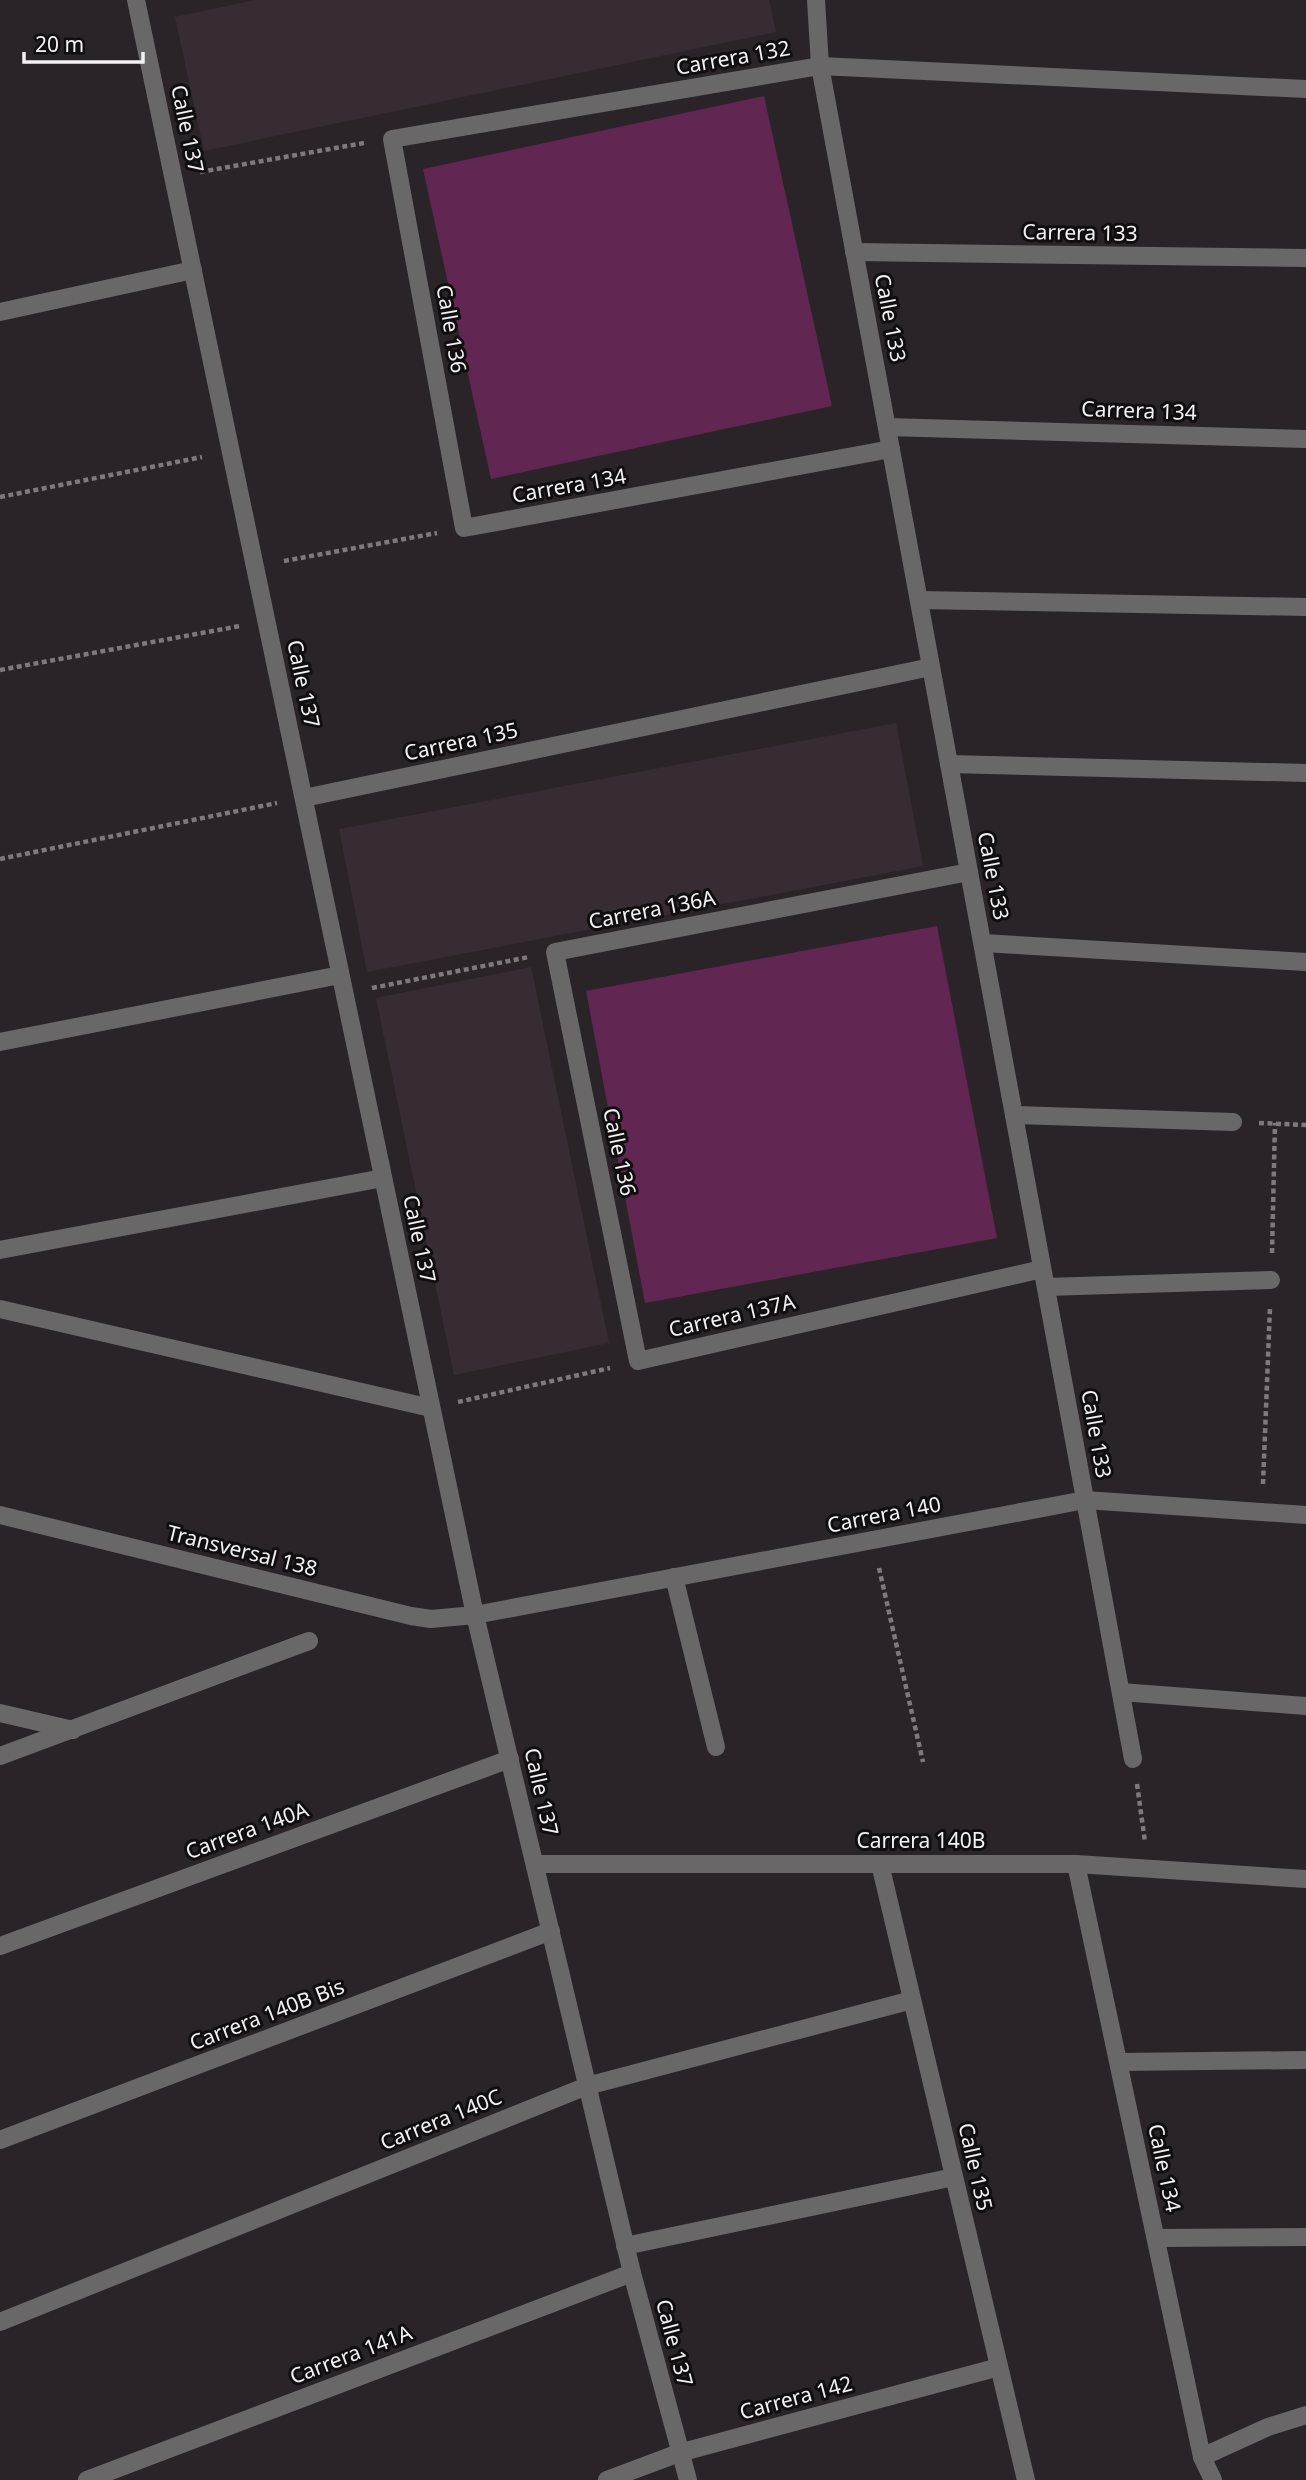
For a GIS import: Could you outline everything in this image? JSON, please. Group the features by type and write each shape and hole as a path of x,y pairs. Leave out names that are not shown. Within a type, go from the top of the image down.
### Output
{"street":[{"name":"Calle 137","path":"136,0 474,1615 625,2246 688,2480"},
{"name":"Calle 133","path":"816,0 820,66 1133,1759"},
{"name":"Carrera 132","path":"392,139 820,66 1306,89"},
{"name":"Calle 136","path":"392,139 464,528"},
{"name":"Carrera 133","path":"854,252 1306,258"},
{"path":"0,312 193,270"},
{"name":"Carrera 134","path":"887,427 1306,439"},
{"name":"Carrera 134","path":"464,528 891,449"},
{"path":"919,600 1306,607"},
{"name":"Carrera 135","path":"304,798 931,667"},
{"path":"949,764 1306,773"},
{"name":"Carrera 136A","path":"555,952 969,872"},
{"path":"983,943 1306,962"},
{"name":"Calle 136","path":"555,952 638,1361"},
{"path":"0,1042 340,975"},
{"path":"1014,1115 1233,1122"},
{"path":"0,1250 383,1178"},
{"name":"Carrera 137A","path":"638,1361 1042,1269"},
{"path":"1046,1287 1271,1280"},
{"path":"0,1309 432,1408"},
{"name":"Carrera 140","path":"474,1615 1085,1500 1306,1515"},
{"name":"Transversal 138","path":"0,1516 411,1616 431,1619 474,1615"},
{"path":"674,1577 716,1747"},
{"path":"0,1756 309,1642"},
{"path":"1121,1692 1306,1706"},
{"path":"0,1713 72,1730"},
{"name":"Carrera 140A","path":"0,1946 510,1759"},
{"name":"Carrera 140B","path":"535,1864 1076,1864 1306,1879"},
{"name":"Calle 135","path":"880,1864 1026,2480"},
{"name":"Calle 134","path":"1076,1864 1202,2457 1213,2480"},
{"name":"Carrera 140B Bis","path":"0,2140 551,1931"},
{"name":"Carrera 140C","path":"0,2322 587,2086 912,2000"},
{"path":"1119,2062 1306,2060"},
{"path":"625,2246 954,2176"},
{"path":"1156,2238 1306,2237"},
{"name":"Carrera 141A","path":"87,2480 632,2273"},
{"name":"Carrera 142","path":"607,2480 680,2453 999,2367"},
{"path":"1202,2457 1268,2427 1306,2415"}],"path":[{"path":"173,176 392,139"},
{"path":"0,497 231,452"},
{"path":"255,566 464,528"},
{"path":"0,670 267,621"},
{"path":"0,859 304,798"},
{"path":"344,993 555,952"},
{"path":"1262,1513 1275,1123 1306,1125"},
{"path":"432,1408 638,1361"},
{"path":"873,1540 923,1762"},
{"path":"1133,1759 1149,1869"}],"shaded area":[{"path":"255,0 769,0 776,32 204,151 175,17"},
{"path":"764,96 832,406 491,479 423,169"},
{"path":"896,723 923,866 367,972 339,829"},
{"path":"937,926 997,1238 645,1303 586,991"},
{"path":"531,967 609,1343 454,1375 376,998"}]}
